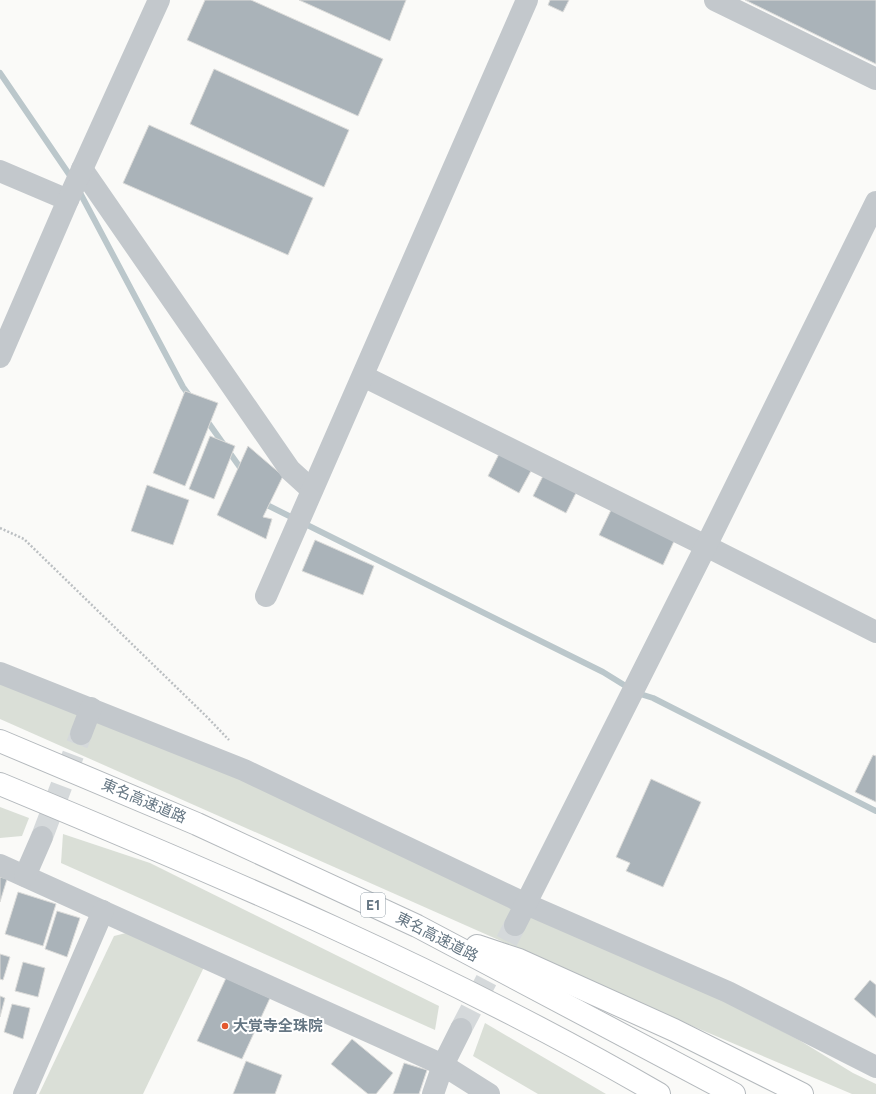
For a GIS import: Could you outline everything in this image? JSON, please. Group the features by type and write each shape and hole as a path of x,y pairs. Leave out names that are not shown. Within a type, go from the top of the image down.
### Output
{"highway":[{"name":"東名高速道路","path":"0,741 197,824 417,926 734,1094"},
{"name":"E1","path":"0,784 183,860 390,953 547,1031 659,1094"},
{"path":"417,926 519,960 674,1030 802,1094"}],"street":[{"path":"0,357 68,200 159,0"},
{"path":"266,596 527,0"},
{"path":"714,0 876,79"},
{"path":"82,169 290,470 312,490"},
{"path":"0,171 68,200"},
{"path":"515,925 706,546 876,202"},
{"path":"362,376 876,632"},
{"path":"0,673 244,770 526,904 728,992 876,1067"},
{"path":"81,734 91,708"},
{"path":"25,876 42,837"},
{"path":"0,865 442,1065 489,1094"},
{"path":"24,1094 103,911"},
{"path":"433,1094 442,1065 461,1029"}],"path":[{"path":"0,528 24,539 207,717 242,755 244,770"}],"shaded area":[{"path":"0,682 266,786 590,932 799,1040 853,1073 876,1084 876,1094 852,1094 697,1028 0,719"},
{"path":"0,807 29,818 22,836 0,838"},
{"path":"63,834 150,863 439,1006 435,1030 61,863"},
{"path":"126,933 204,967 143,1094 39,1094 114,936"},
{"path":"485,1023 606,1094 538,1094 473,1056"}],"building":[{"path":"205,0 251,0 383,59 358,116 187,40"},
{"path":"299,0 406,0 390,41"},
{"path":"550,0 569,0 563,12 548,5"},
{"path":"745,0 876,0 876,64"},
{"path":"214,69 349,130 324,187 190,124"},
{"path":"149,125 313,198 288,255 123,183"},
{"path":"185,391 218,403 185,486 153,473"},
{"path":"210,436 235,446 214,499 189,489"},
{"path":"248,446 283,476 263,517 272,519 266,539 217,515"},
{"path":"500,452 532,469 519,493 488,476"},
{"path":"544,474 577,491 566,513 533,496"},
{"path":"147,485 189,500 173,545 131,531"},
{"path":"612,508 675,539 663,565 599,535"},
{"path":"315,540 374,566 363,595 302,571"},
{"path":"873,755 876,756 876,802 855,792"},
{"path":"651,779 701,802 663,887 626,871 630,863 616,857"},
{"path":"0,877 7,879 0,902"},
{"path":"18,892 56,904 43,946 5,934"},
{"path":"57,911 80,918 67,957 45,949"},
{"path":"0,954 10,957 3,980 0,979"},
{"path":"23,962 45,968 38,997 15,991"},
{"path":"226,978 270,998 242,1059 197,1041"},
{"path":"870,980 876,985 876,1018 854,999"},
{"path":"0,996 5,998 0,1017"},
{"path":"12,1004 30,1008 23,1039 4,1032"},
{"path":"352,1039 393,1073 376,1094 368,1094 331,1064"},
{"path":"246,1061 282,1075 275,1094 233,1094"},
{"path":"404,1063 427,1070 419,1094 393,1094"}],"waterway":[{"path":"0,73 73,180"},
{"path":"78,189 183,387 191,398"},
{"path":"205,418 244,473"},
{"path":"263,500 267,505 603,672 637,693 653,698 876,811"}],"tunnel":[{"path":"42,837 81,734"},
{"path":"461,1029 515,925"}],"place":[{"name":"大覚寺全珠院","path":"225,1026"}]}
